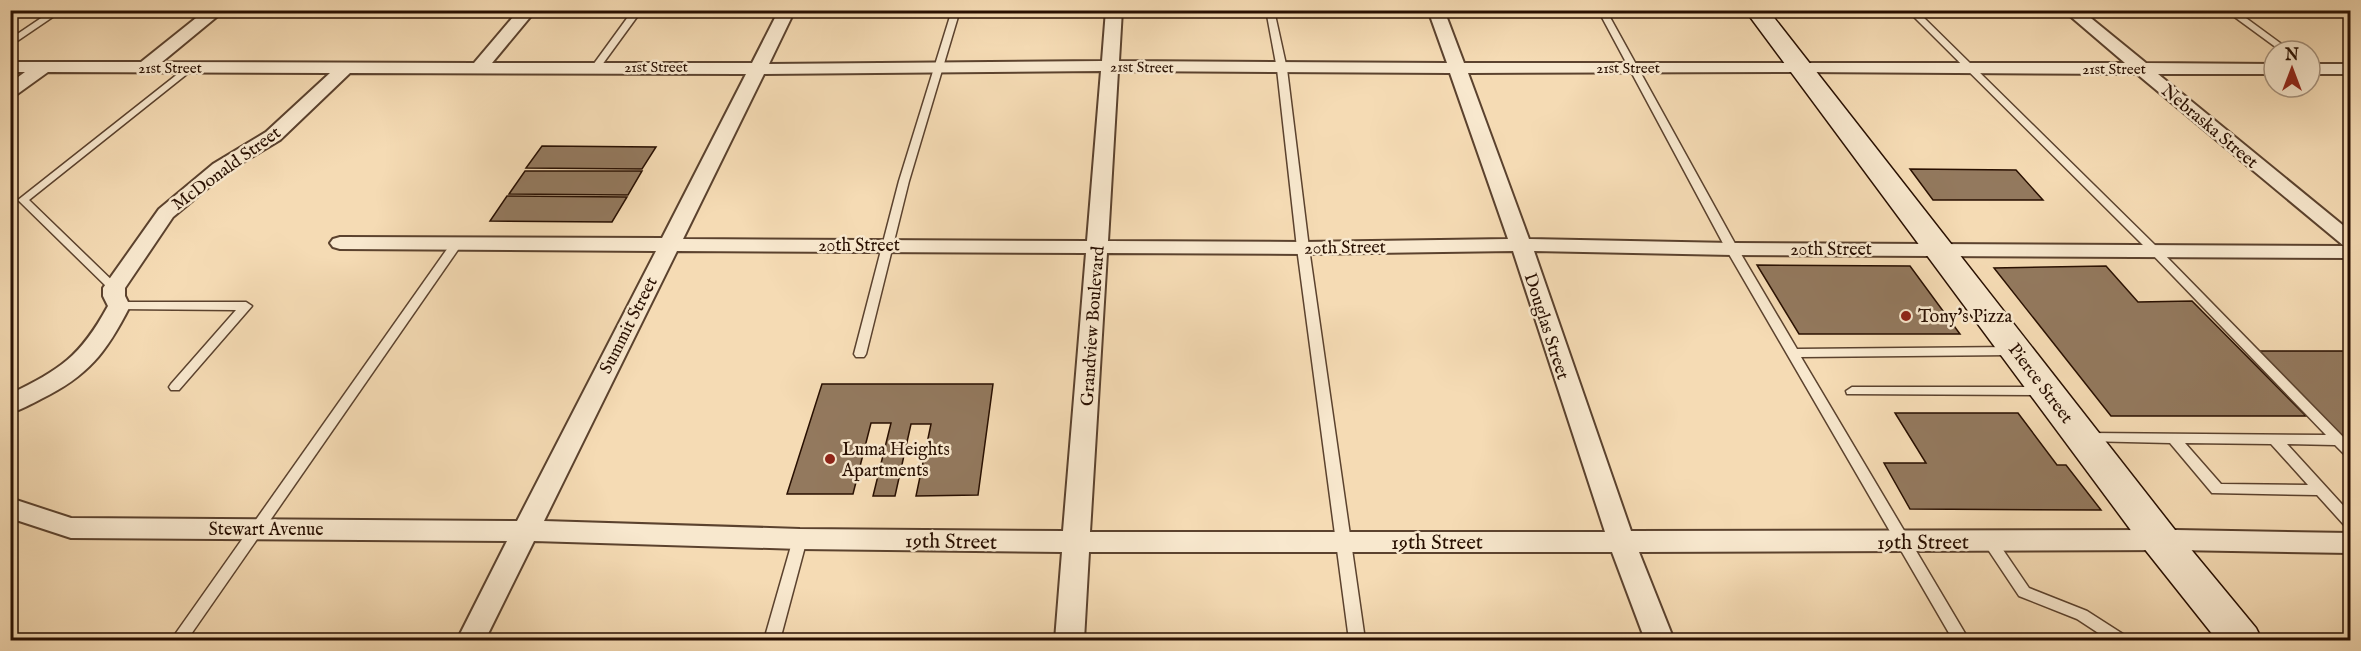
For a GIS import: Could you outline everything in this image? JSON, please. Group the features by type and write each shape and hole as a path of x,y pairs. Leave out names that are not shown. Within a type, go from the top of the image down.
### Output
{"main road":[{"name":"Pierce Street","path":"1756,10 2161,541 2241,640"}],"street":[{"path":"145,67 217,10"},
{"path":"480,67 528,10"},
{"name":"Summit Street","path":"471,640 756,67 787,10"},
{"name":"Grandview Boulevard","path":"1069,640 1114,10"},
{"name":"Douglas Street","path":"1436,10 1521,245 1600,484 1659,640"},
{"name":"Nebraska Street","path":"2071,10 2350,242"},
{"name":"21st Street","path":"10,67 937,69 1110,66 1281,69 1799,67 2262,69"},
{"path":"10,91 44,67"},
{"name":"McDonald Street","path":"10,405 65,376 86,358 109,326 117,297 165,213 220,168 273,136 346,67"},
{"path":"2322,68 2350,69"},
{"name":"20th Street","path":"340,243 1303,248 1521,245 1732,249 2350,252"},
{"name":"Stewart Avenue","path":"10,508 71,528 524,531"},
{"name":"19th Street","path":"524,531 800,539 1077,542 2161,541 2350,543"}],"lane":[{"path":"10,43 59,10"},
{"path":"596,67 638,10"},
{"path":"860,354 886,246 956,10"},
{"path":"1270,10 1281,69 1303,248 1357,640"},
{"path":"1602,10 1732,249 1961,640"},
{"path":"1911,10 2154,250 2350,452"},
{"path":"2229,10 2270,39"},
{"path":"175,387 246,306 117,297 22,200 189,68"},
{"path":"179,640 456,243"},
{"path":"1794,353 2016,351"},
{"path":"1852,391 2047,391"},
{"path":"2083,438 2339,441"},
{"path":"2175,440 2217,489 2320,490"},
{"path":"2275,440 2350,522"},
{"path":"772,640 800,539"},
{"path":"1990,542 2024,592 2082,615 2121,640"}],"building":[{"path":"542,146 656,147 642,169 526,168"},
{"path":"1910,169 2016,170 2043,200 1933,200"},
{"path":"525,171 642,171 628,195 509,194"},
{"path":"507,196 627,197 612,222 490,221"},
{"path":"1757,265 1910,266 1960,334 1799,334"},
{"path":"2106,266 2138,302 2192,301 2306,416 2111,416 1994,268"},
{"path":"2259,351 2350,351 2350,445"},
{"name":"Luma Heights Apartments","path":"822,384 993,384 978,495 916,496 931,424 911,424 895,496 873,496 891,423 871,423 853,494 787,494"},
{"path":"1895,413 2018,413 2057,465 2066,465 2101,510 1910,509 1884,463 1926,463"}],"place":[{"name":"Tony's Pizza","path":"1906,316"},
{"name":"Luma Heights Apartments","path":"830,459"}]}
